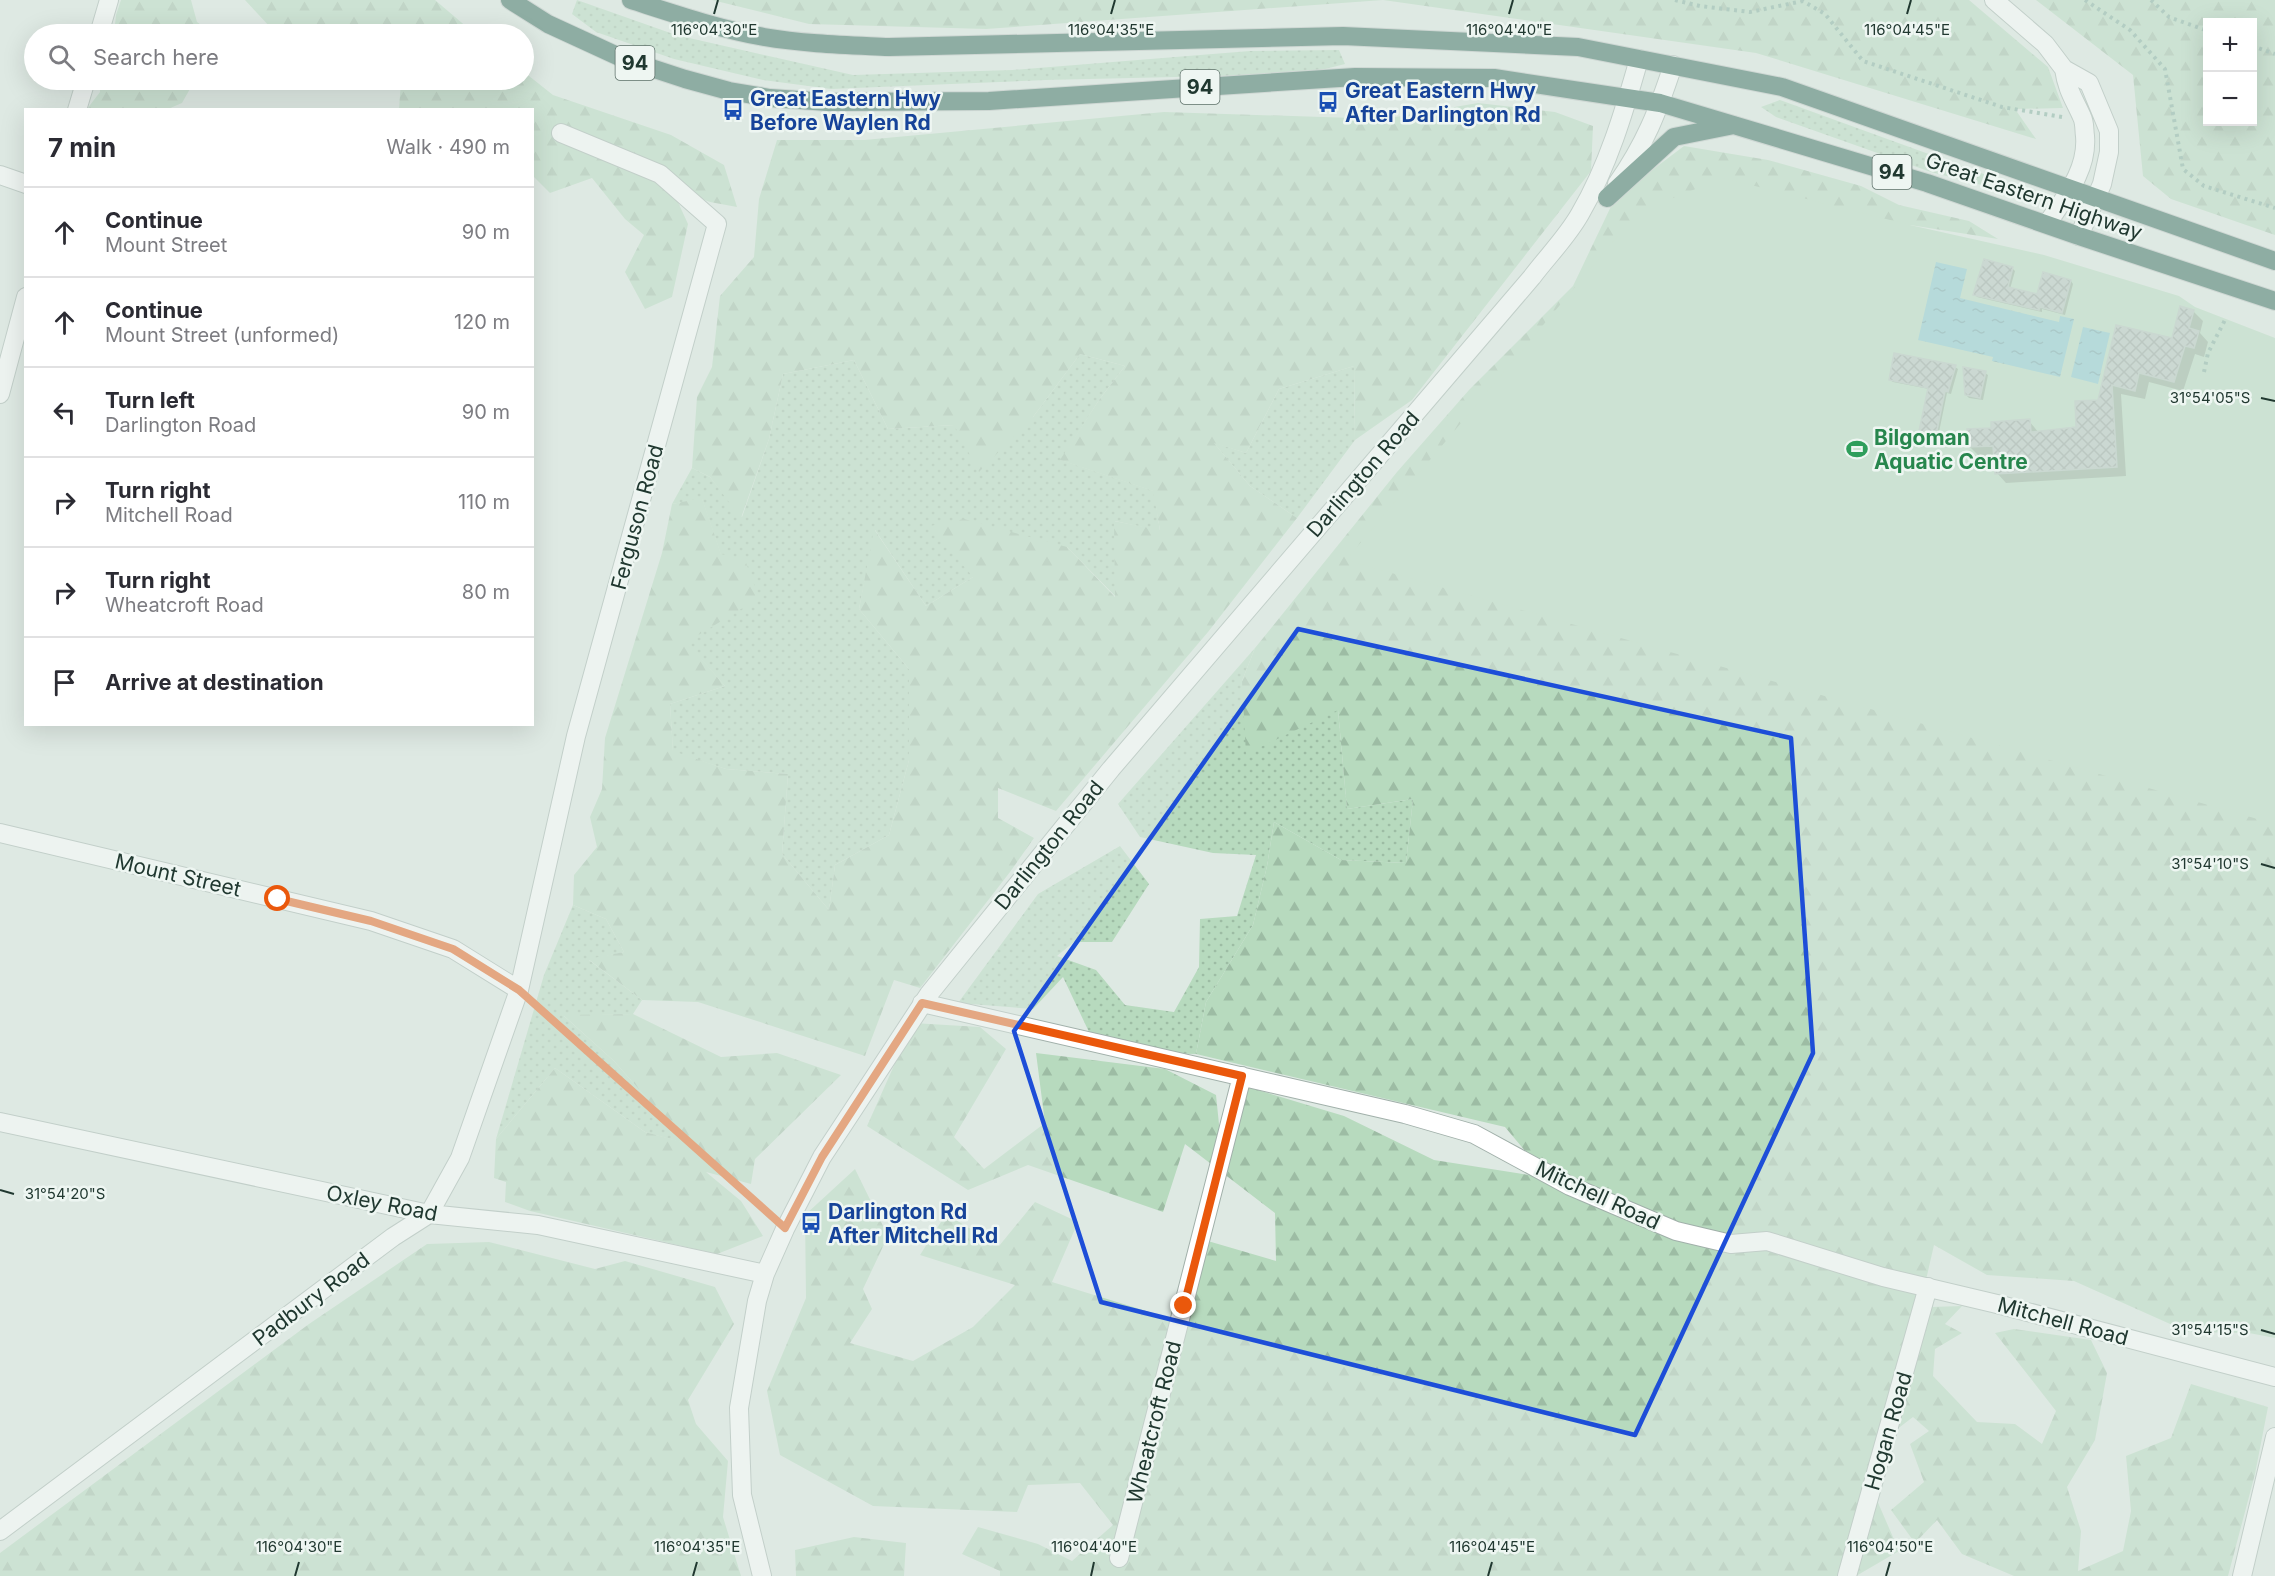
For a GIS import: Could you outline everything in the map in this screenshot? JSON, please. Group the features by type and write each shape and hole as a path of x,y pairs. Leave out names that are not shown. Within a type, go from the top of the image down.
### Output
{"highway":[{"name":"Great Eastern Highway","path":"510,0 548,24 624,59 729,91 770,98 828,102 989,101 1355,77 1494,78 1660,103 1927,183 2275,301"},
{"name":"Great Eastern Highway","path":"631,0 693,20 765,37 833,44 889,46 1343,36 1578,47 1782,87 2275,261"},
{"path":"1607,198 1674,137 1736,124"}],"street":[{"path":"102,24 109,0"},
{"path":"1994,0 2045,44 2064,69 2089,83 2109,131 2109,152 2098,197 2079,236"},
{"name":"Darlington Road","path":"762,1576 742,1495 739,1408 757,1301 765,1274 785,1228 822,1157 922,1003 1111,769 1532,277 1579,216 1602,170 1628,98 1639,59"},
{"name":"Darlington Road","path":"1579,216 1607,198 1634,160 1650,130 1672,65"},
{"path":"2047,224 2072,188 2081,169 2086,148 2084,120 2067,87 2064,69"},
{"path":"78,108 83,90"},
{"name":"Ferguson Road","path":"519,990 576,736 717,224 660,174 561,133"},
{"path":"0,175 24,183"},
{"path":"0,394 24,304"},
{"name":"Mount Street","path":"0,833 371,921 453,949 519,990"},
{"name":"Padbury Road","path":"0,1531 393,1237 429,1214 460,1158 519,990"},
{"name":"Mitchell Road","path":"922,1003 1405,1114 1474,1134 1570,1186 1676,1231 1731,1244 1767,1241 1883,1278 1928,1287 2275,1377"},
{"name":"Wheatcroft Road","path":"1119,1558 1242,1076"},
{"name":"Oxley Road","path":"0,1122 429,1214 538,1225 765,1274"},
{"name":"Hogan Road","path":"1847,1576 1928,1287"},
{"path":"2242,1576 2275,1437"}],"path":[{"path":"1675,0 1750,12 1802,1 1825,14 1863,62 2002,107 2062,117 2079,110"},
{"path":"2085,0 2130,30 2166,69 2183,169 2204,186 2275,208"},
{"path":"2151,0 2169,17 2203,28"},
{"path":"2257,47 2275,54"},
{"path":"2204,372 2208,353 2226,318"},
{"path":"519,990 785,1228"}],"highlighted area":[{"path":"1298,629 1791,738 1813,1053 1635,1435 1101,1302 1014,1031"}],"green space":[{"path":"121,0 191,0 197,22 200,24 115,24"},
{"path":"245,0 435,0 463,24 267,24"},
{"path":"577,0 676,35 853,75 1012,70 1250,51 1339,50 1345,64 1305,74 1046,80 831,89 763,80 674,59 596,32 572,14"},
{"path":"712,0 1383,0 986,29 809,24"},
{"path":"1383,0 1969,0 2048,67 2063,108 2015,109 2036,139 1756,53"},
{"path":"2036,0 2275,0 2275,235 2171,199 2143,176 2133,75"},
{"path":"534,80 553,95 671,135 724,165 737,207 710,202 671,187 688,224 672,297 645,309 625,272 644,235 625,219 592,178 550,193 534,177 534,108 399,108 400,90 534,90"},
{"path":"100,90 189,90 182,103 170,108 88,108"},
{"path":"1780,100 2014,185 1997,189 1931,172 1776,117 1761,107"},
{"path":"1478,103 1555,112 1593,126 1591,171 1412,400 1355,440 1354,366 1279,389 1246,453 1214,443 1250,486 1297,518 1208,632 1056,811 998,788 998,818 1034,838 920,988 894,980 865,1056 698,1002 642,1000 588,959 624,952 606,919 573,905 574,875 597,847 590,817 602,789 605,738 662,553 672,504 702,498 721,554 745,560 759,598 687,642 725,686 670,704 673,751 726,769 788,774 782,854 829,910 835,865 889,835 909,760 909,669 859,609 874,529 926,606 973,577 930,526 964,519 1067,547 1115,597 1114,521 1160,530 1153,491 1060,460 1099,400 1125,366 1080,354 1033,417 979,472 954,425 888,429 854,360 783,374 769,439 741,518 710,477 692,468 697,397 712,367 720,296 754,257 759,199 777,140 864,140 1164,112 1384,119"},
{"path":"1684,146 1768,160 1861,186 1899,205 1969,221 1998,239 1910,225 1900,245 2275,635 2275,1338 2249,1333 2188,1332 2074,1281 1987,1275 1934,1245 1926,1280 1930,1307 1962,1306 1945,1324 1962,1333 1935,1349 1933,1376 1977,1422 2015,1424 2042,1444 2056,1411 1995,1333 2014,1329 2091,1340 2107,1373 2095,1440 2067,1487 2081,1531 2078,1571 2123,1551 2131,1511 2126,1456 2171,1438 2191,1384 2268,1407 2255,1474 2228,1576 2014,1576 1962,1554 1937,1520 1915,1543 1891,1510 1924,1482 1910,1444 1929,1431 1913,1417 1879,1443 1876,1498 1899,1551 1856,1576 1000,1576 1000,1571 962,1554 978,1527 1038,1544 1072,1561 1113,1525 1080,1483 1028,1485 1017,1512 873,1506 780,1455 767,1391 806,1298 805,1215 855,1169 888,1236 863,1289 872,1309 850,1343 913,1361 973,1327 1015,1285 920,1255 946,1214 999,1246 1035,1202 1078,1222 1052,1282 1172,1319 1201,1239 1276,1261 1275,1213 1185,1144 1163,1212 1028,1165 968,1190 867,1126 913,1023 980,1027 1006,1049 954,1137 984,1169 1045,1123 1036,1053 1165,1069 1216,1095 1220,1134 1241,1085 1344,1116 1434,1160 1548,1178 1505,1127 1196,1054 1206,1002 1253,925 1267,866 1274,822 1341,860 1406,863 1413,799 1347,809 1338,710 1246,754 1242,681 1255,648 1397,472 1469,390 1573,286 1615,198"},
{"name":"Bilgoman Aquatic Centre","path":"1723,178 1910,225 2044,255 2179,296 2195,307 2275,338 2275,824 1346,560 1638,212"},
{"path":"1080,354 1125,366 1099,400 1061,460 1154,491 1160,531 1115,521 1116,597 1067,547 973,577 926,606 875,530 859,609 909,669 909,760 889,835 835,865 829,910 782,854 788,774 726,769 673,752 670,704 725,686 686,642 721,555 702,499 672,504 692,468 710,477 742,517 769,439 783,374 854,360 888,429 954,425 1033,417"},
{"path":"1354,366 1355,440 1297,518 1250,486 1213,442 1246,453 1279,389"},
{"path":"1255,648 1242,681 1338,710 1347,809 1413,799 1406,863 1341,860 1274,822 1267,866 1253,925 1206,1002 1196,1054 1155,1053 1089,1032 1063,977 1033,1009 958,1003 1038,894 1120,846 1149,884 1112,942 1074,942 1057,956 1096,970 1125,1005 1174,1012 1199,967 1200,919 1237,916 1256,855 1213,853 1140,837 1118,804"},
{"path":"573,905 606,919 624,952 589,960 642,1000 633,1014 564,1016 614,1061 687,1144 645,1132 555,1068 496,1139 544,975"},
{"path":"633,1014 721,1057 777,1053 841,1075 755,1159 751,1184 706,1172 741,1201 763,1236 717,1254 530,1211 505,1202 506,1182 494,1178 496,1139 555,1068 645,1132 686,1143 614,1061 563,1015"},
{"path":"489,1242 595,1269 625,1261 715,1287 734,1324 688,1400 696,1424 728,1461 723,1517 741,1576 0,1576 0,1553 309,1324 427,1244"},
{"path":"854,1537 906,1543 904,1576 796,1576 795,1550"}],"water":[{"path":"1936,262 1967,269 1960,298 2059,322 2060,316 2074,319 2060,377 1992,361 1993,357 1918,340"},
{"path":"2083,327 2110,333 2098,384 2071,377"}],"building":[{"path":"1984,259 2013,267 2008,287 2037,294 2043,272 2071,280 2062,313 1973,295"},
{"path":"2180,306 2194,310 2189,328 2199,331 2194,348 2185,346 2174,382 2139,373 2135,391 2112,385 2117,467 1995,474 1993,446 1968,447 1967,429 1991,428 1991,422 2030,419 2031,432 2076,427 2075,401 2098,400 2116,325 2172,338"},
{"path":"1894,353 1956,365 1948,392 1945,391 1936,435 1919,431 1928,388 1889,380"},
{"path":"1963,367 1986,371 1980,398 1965,395"}],"place":[{"name":"Great Eastern Hwy After Darlington Rd","path":"1328,102"},
{"name":"Great Eastern Hwy Before Waylen Rd","path":"733,110"},
{"name":"Bilgoman Aquatic Centre","path":"1857,449"},
{"name":"Darlington Rd After Mitchell Rd","path":"811,1223"}],"route":[{"path":"278,899 371,921 453,949 519,990 785,1228 822,1157 922,1003 1242,1076 1184,1306"}]}
